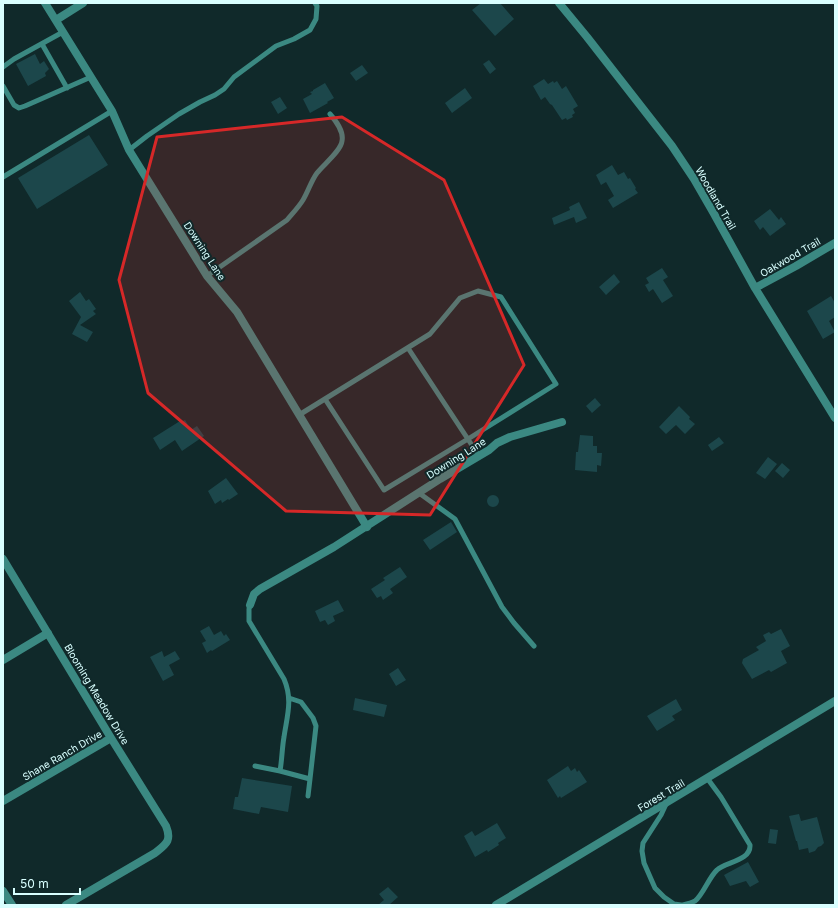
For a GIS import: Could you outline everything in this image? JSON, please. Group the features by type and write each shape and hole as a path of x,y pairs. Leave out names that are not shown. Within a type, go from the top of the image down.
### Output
{"street":[{"name":"Downing Lane","path":"45,3 112,111 129,150 207,276 236,312 367,526"},
{"path":"56,20 83,3"},
{"name":"Woodland Trail","path":"559,3 672,146 694,179 755,288 835,418"},
{"name":"Oakwood Trail","path":"755,288 835,243"},
{"name":"Downing Lane","path":"250,605 254,594 260,589 334,547 489,450 497,443 510,437 562,422"},
{"name":"Blooming Meadow Drive","path":"3,559 166,826 169,834 168,840 164,846 66,905"},
{"path":"3,660 48,633"},
{"name":"Forest Trail","path":"496,905 835,701"},
{"name":"Shane Ranch Drive","path":"3,801 111,738"},
{"path":"3,891 12,905"}],"lane":[{"path":"129,150 173,118 224,89 234,77 276,46 294,39 310,30 316,19 317,6 315,3"},
{"path":"3,67 14,59 63,32"},
{"path":"42,44 67,88"},
{"path":"3,86 14,105 19,108 91,77"},
{"path":"3,177 112,111"},
{"path":"207,276 287,220 296,210 317,173 339,149 342,143 342,134 338,123 330,114"},
{"path":"299,415 430,334 460,298 478,291 501,297 556,384 384,490 325,399"},
{"path":"408,348 479,456"},
{"path":"419,493 455,518 502,607 534,646"},
{"path":"250,605 249,621 288,688 289,698 280,771"},
{"path":"289,698 301,702 313,718 316,726 308,796"},
{"path":"255,766 310,779"},
{"path":"667,802 661,815 643,843 642,851 644,863 650,880 655,888 664,897 674,904 690,904 696,900 718,869 742,858 750,848 750,845 721,797 707,778"}],"highlighted area":[{"path":"342,117 444,180 524,365 430,515 286,511 148,393 119,280 157,137"}],"building":[{"path":"481,3 500,3 514,19 495,36 472,10"},
{"path":"35,54 40,64 44,61 49,69 45,73 46,76 28,86 16,64"},
{"path":"489,60 496,69 490,74 483,64"},
{"path":"362,65 368,73 356,81 350,73"},
{"path":"544,79 548,84 553,81 554,83 557,81 562,89 566,86 578,106 573,109 575,113 572,115 573,117 567,120 566,118 562,120 545,97 541,100 533,86"},
{"path":"325,83 334,98 310,113 303,99 312,94 310,92"},
{"path":"465,88 472,98 452,113 445,103"},
{"path":"280,97 287,108 278,114 271,102"},
{"path":"89,135 108,165 37,209 18,178"},
{"path":"612,165 618,175 624,172 628,179 630,178 638,193 613,208 608,200 614,196 606,182 601,185 596,175"},
{"path":"579,202 587,218 576,223 574,217 554,225 552,218 570,210 569,207"},
{"path":"770,209 779,220 781,217 786,224 770,236 763,227 760,230 754,221"},
{"path":"662,268 668,277 663,280 673,296 662,303 653,289 649,292 645,285 649,283 646,278"},
{"path":"614,274 620,282 606,295 599,287"},
{"path":"80,292 86,301 89,299 96,309 93,311 96,314 80,325 93,332 87,342 72,334 81,317 69,301"},
{"path":"831,296 835,303 835,317 829,321 835,332 823,339 807,311"},
{"path":"595,398 601,405 592,413 586,406"},
{"path":"679,406 695,424 685,434 676,425 666,434 659,427"},
{"path":"185,420 191,430 197,426 204,436 182,451 175,440 160,450 153,438 180,421"},
{"path":"580,435 593,436 593,446 597,446 597,453 602,453 601,466 597,465 597,472 575,470 576,452 578,452"},
{"path":"719,437 724,443 712,451 708,445"},
{"path":"768,457 777,464 765,479 756,473"},
{"path":"782,463 790,470 783,478 775,471"},
{"path":"226,478 238,494 229,500 228,499 222,503 221,500 215,504 208,491"},
{"path":"493,495 497,497 499,501 497,505 493,507 489,505 487,501 489,497"},
{"path":"451,522 457,532 430,550 423,540"},
{"path":"400,567 407,577 390,589 393,593 383,600 381,596 377,598 371,589 385,580 383,578"},
{"path":"338,600 344,611 333,616 335,621 328,625 325,620 320,622 315,611"},
{"path":"209,626 214,635 221,631 224,636 226,634 230,640 207,653 202,643 206,641 200,631"},
{"path":"781,629 790,646 781,651 787,663 771,672 769,670 752,679 742,663 743,659 759,650 756,647 766,641 763,635 769,632 771,634"},
{"path":"162,651 164,657 175,651 180,659 169,665 174,675 163,681 150,657"},
{"path":"398,668 406,680 396,686 389,674"},
{"path":"355,698 387,705 384,717 353,710"},
{"path":"676,699 682,710 672,716 675,720 657,731 647,716"},
{"path":"568,766 571,771 575,768 577,772 579,770 587,782 561,798 560,796 558,798 547,780"},
{"path":"242,778 292,786 288,812 261,807 259,814 233,809 235,797 238,797"},
{"path":"799,814 801,821 817,817 824,843 815,851 809,853 808,848 799,850 789,816"},
{"path":"497,823 506,838 498,843 499,845 488,852 487,850 475,857 464,836 472,831 475,836"},
{"path":"770,829 778,830 776,844 768,843"},
{"path":"748,862 759,882 750,887 746,881 730,886 724,875"},
{"path":"388,887 398,897 389,905 378,905 384,900 379,894"}]}
